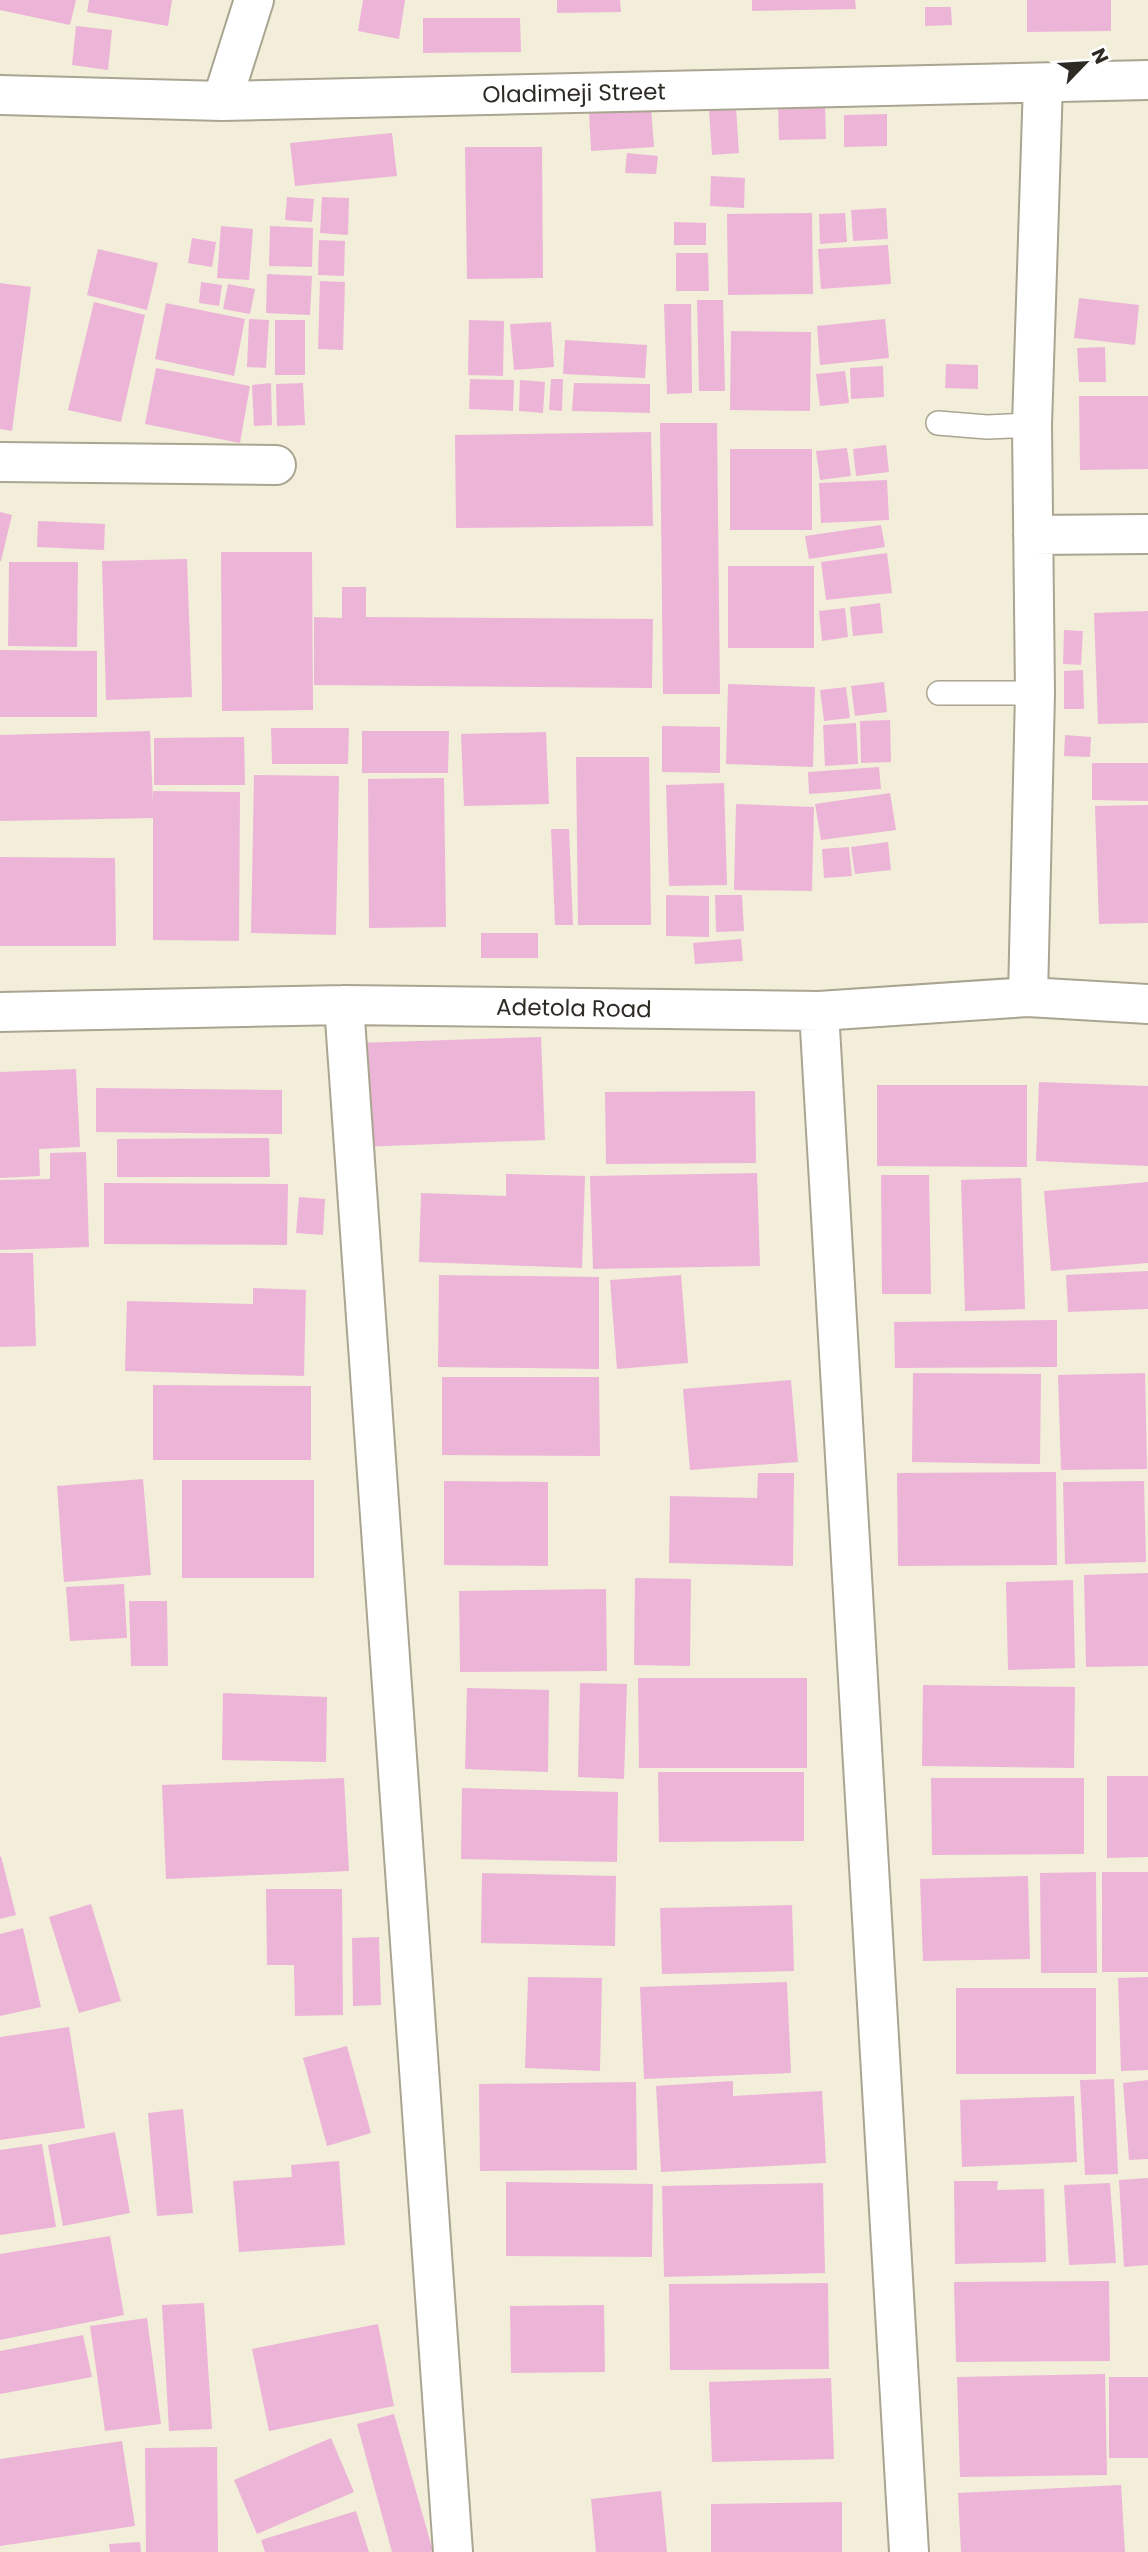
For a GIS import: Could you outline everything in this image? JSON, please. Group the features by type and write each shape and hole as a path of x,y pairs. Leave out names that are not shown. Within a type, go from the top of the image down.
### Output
{"street":[{"path":"222,101 254,0"},
{"name":"Oladimeji Street","path":"0,95 222,101 1148,80"},
{"path":"1028,997 1035,693 1032,425 1043,83"},
{"path":"0,462 276,465"},
{"path":"1033,535 1148,534"},
{"name":"Adetola Road","path":"0,1012 344,1005 819,1011 1028,997 1148,1004"},
{"path":"344,1005 453,2552"},
{"path":"819,1011 909,2552"}],"lane":[{"path":"938,423 987,427 1032,425"},
{"path":"939,692 1035,693"}],"building":[{"path":"0,0 76,0 70,25 0,10"},
{"path":"89,0 172,0 168,26 87,12"},
{"path":"363,0 405,0 399,39 358,31"},
{"path":"557,0 620,0 621,12 557,13"},
{"path":"752,0 855,0 856,9 752,11"},
{"path":"1027,0 1111,0 1111,31 1027,32"},
{"path":"925,7 951,7 952,25 925,26"},
{"path":"423,18 520,18 521,52 423,53"},
{"path":"76,26 112,30 108,70 72,65"},
{"path":"735,92 739,153 712,155 708,94"},
{"path":"825,105 826,139 779,140 778,106"},
{"path":"651,107 654,147 591,151 589,112"},
{"path":"887,114 887,146 844,147 844,115"},
{"path":"392,133 397,176 295,186 290,143"},
{"path":"465,147 542,147 543,278 467,279"},
{"path":"627,153 658,156 656,174 625,173"},
{"path":"711,176 745,178 744,208 710,206"},
{"path":"287,197 314,199 312,222 285,220"},
{"path":"322,197 349,198 348,235 320,233"},
{"path":"886,208 888,239 853,241 851,210"},
{"path":"812,213 813,294 728,295 727,214"},
{"path":"845,213 847,242 820,244 819,214"},
{"path":"674,222 706,223 706,245 674,245"},
{"path":"221,226 253,229 249,280 217,278"},
{"path":"270,226 313,228 312,267 269,266"},
{"path":"192,238 216,242 212,267 188,263"},
{"path":"319,240 345,241 344,276 318,275"},
{"path":"888,245 891,284 821,289 818,249"},
{"path":"98,249 158,263 147,310 87,295"},
{"path":"676,253 708,253 709,291 676,291"},
{"path":"267,274 312,276 310,315 266,313"},
{"path":"320,281 345,282 343,350 318,349"},
{"path":"201,282 222,285 219,306 199,303"},
{"path":"0,283 31,287 12,431 0,429"},
{"path":"228,284 255,289 250,314 223,309"},
{"path":"1079,298 1139,305 1135,345 1074,338"},
{"path":"697,300 723,300 725,391 699,391"},
{"path":"94,302 145,315 121,422 68,410"},
{"path":"166,303 245,319 234,376 155,359"},
{"path":"664,304 691,304 692,393 667,394"},
{"path":"249,319 269,320 266,368 247,367"},
{"path":"885,319 889,358 820,365 817,326"},
{"path":"275,320 305,320 305,375 275,375"},
{"path":"469,320 504,321 503,376 468,375"},
{"path":"551,322 554,367 514,370 510,324"},
{"path":"731,331 811,332 810,411 730,410"},
{"path":"565,340 647,345 645,378 563,374"},
{"path":"1105,347 1106,382 1079,382 1077,348"},
{"path":"946,364 978,365 978,389 945,388"},
{"path":"883,366 884,397 851,399 850,368"},
{"path":"156,368 250,386 240,443 145,424"},
{"path":"845,371 849,403 820,406 816,374"},
{"path":"470,379 514,380 513,411 469,409"},
{"path":"551,379 563,379 562,411 549,410"},
{"path":"520,380 545,382 543,413 519,411"},
{"path":"271,383 272,425 254,426 252,385"},
{"path":"303,383 305,425 277,426 276,384"},
{"path":"574,383 650,384 650,413 572,411"},
{"path":"1079,396 1148,396 1148,469 1080,470"},
{"path":"660,423 717,423 720,694 663,694"},
{"path":"651,432 653,526 456,528 455,435"},
{"path":"886,445 889,472 856,476 853,449"},
{"path":"847,448 851,476 820,480 816,451"},
{"path":"730,449 812,449 812,530 730,530"},
{"path":"887,480 889,520 821,523 819,483"},
{"path":"0,512 12,515 1,561 0,561"},
{"path":"38,521 105,524 104,550 37,547"},
{"path":"881,525 885,547 809,559 805,536"},
{"path":"221,552 312,552 313,710 222,711"},
{"path":"887,553 892,593 826,600 821,562"},
{"path":"187,559 192,697 106,700 102,561"},
{"path":"9,562 78,562 77,647 8,646"},
{"path":"728,566 814,566 814,648 728,648"},
{"path":"342,587 366,587 366,617 653,619 652,688 314,685 314,617 342,618"},
{"path":"880,603 883,633 853,636 850,607"},
{"path":"845,608 848,637 822,641 819,611"},
{"path":"1148,611 1148,723 1098,724 1094,613"},
{"path":"1064,630 1083,631 1081,665 1063,664"},
{"path":"0,650 97,651 97,717 0,717"},
{"path":"1083,670 1084,709 1064,709 1064,671"},
{"path":"884,682 887,712 855,716 851,686"},
{"path":"728,684 815,687 813,767 726,764"},
{"path":"846,687 850,718 824,721 820,690"},
{"path":"890,720 891,762 861,763 860,721"},
{"path":"856,723 858,764 825,766 823,725"},
{"path":"662,726 720,727 720,773 662,772"},
{"path":"271,728 349,728 348,764 272,764"},
{"path":"150,731 153,803 153,791 240,792 239,941 153,940 153,818 0,821 0,735"},
{"path":"362,731 449,731 448,773 362,773"},
{"path":"546,732 549,804 464,806 461,734"},
{"path":"1065,735 1091,737 1090,757 1064,756"},
{"path":"244,737 245,785 154,785 154,738"},
{"path":"576,757 649,757 651,925 578,925"},
{"path":"1092,763 1148,763 1148,801 1092,800"},
{"path":"879,767 881,789 809,794 808,772"},
{"path":"254,775 339,776 336,935 251,933"},
{"path":"444,778 446,927 369,928 368,779"},
{"path":"724,783 727,885 669,886 666,785"},
{"path":"890,793 896,830 821,840 815,804"},
{"path":"736,804 814,807 812,891 734,890"},
{"path":"1148,805 1148,923 1099,924 1095,806"},
{"path":"551,829 569,829 573,925 555,925"},
{"path":"888,842 891,870 855,874 851,847"},
{"path":"849,847 852,876 824,878 822,849"},
{"path":"0,857 115,858 116,946 0,946"},
{"path":"666,895 709,896 709,937 666,936"},
{"path":"715,895 742,895 744,931 716,932"},
{"path":"481,933 538,933 538,958 481,958"},
{"path":"741,939 743,961 695,964 693,943"},
{"path":"541,1037 545,1140 360,1147 356,1043"},
{"path":"76,1069 80,1147 39,1149 40,1176 0,1178 0,1072"},
{"path":"1039,1082 1148,1086 1148,1166 1036,1161"},
{"path":"877,1085 1027,1085 1027,1167 877,1166"},
{"path":"96,1088 282,1090 282,1134 96,1132"},
{"path":"755,1091 756,1163 606,1164 605,1092"},
{"path":"269,1138 270,1177 117,1177 117,1139"},
{"path":"86,1152 89,1247 0,1250 0,1180 50,1179 50,1153"},
{"path":"757,1173 760,1266 593,1269 590,1176"},
{"path":"506,1174 585,1176 582,1268 419,1262 421,1193 506,1196"},
{"path":"881,1175 929,1175 931,1294 882,1294"},
{"path":"1021,1178 1025,1309 965,1311 961,1180"},
{"path":"1148,1182 1148,1263 1051,1271 1044,1191"},
{"path":"104,1183 288,1184 287,1245 104,1244"},
{"path":"299,1197 325,1199 323,1235 296,1233"},
{"path":"0,1253 33,1253 36,1346 0,1347"},
{"path":"1148,1271 1148,1309 1068,1312 1066,1275"},
{"path":"439,1275 599,1277 599,1369 438,1367"},
{"path":"681,1275 688,1363 617,1369 610,1280"},
{"path":"253,1288 306,1290 304,1376 125,1371 127,1301 253,1304"},
{"path":"1057,1320 1057,1367 895,1368 894,1322"},
{"path":"913,1373 1041,1374 1040,1464 912,1462"},
{"path":"1145,1373 1147,1469 1061,1470 1058,1375"},
{"path":"442,1377 599,1377 600,1456 442,1455"},
{"path":"791,1380 798,1462 690,1470 683,1389"},
{"path":"153,1385 311,1386 311,1460 153,1460"},
{"path":"1056,1472 1057,1565 898,1566 897,1473"},
{"path":"758,1473 794,1473 793,1566 669,1563 670,1496 757,1498"},
{"path":"143,1479 151,1575 64,1582 57,1486"},
{"path":"182,1480 314,1480 314,1578 182,1578"},
{"path":"444,1481 548,1482 548,1566 444,1565"},
{"path":"1144,1481 1146,1562 1065,1564 1063,1482"},
{"path":"1148,1573 1148,1666 1086,1667 1084,1575"},
{"path":"635,1578 691,1579 690,1666 634,1665"},
{"path":"1073,1580 1075,1668 1008,1670 1006,1582"},
{"path":"124,1584 127,1638 70,1641 66,1587"},
{"path":"606,1589 607,1671 460,1672 459,1591"},
{"path":"129,1601 167,1601 168,1666 131,1666"},
{"path":"638,1678 807,1678 807,1768 639,1768"},
{"path":"580,1683 627,1684 624,1779 578,1777"},
{"path":"923,1685 1075,1687 1074,1768 922,1766"},
{"path":"467,1688 549,1690 548,1772 465,1769"},
{"path":"223,1693 327,1697 326,1762 222,1760"},
{"path":"658,1772 804,1772 804,1841 659,1842"},
{"path":"1107,1776 1148,1776 1148,1857 1107,1858"},
{"path":"344,1778 349,1871 166,1879 162,1785"},
{"path":"931,1778 1084,1778 1084,1854 932,1855"},
{"path":"462,1788 618,1792 617,1862 461,1859"},
{"path":"0,1857 16,1915 0,1919"},
{"path":"1096,1872 1097,1973 1041,1973 1040,1873"},
{"path":"1102,1872 1148,1872 1148,1972 1102,1972"},
{"path":"482,1873 616,1876 615,1946 481,1943"},
{"path":"1028,1876 1030,1959 923,1961 920,1879"},
{"path":"266,1889 342,1889 343,2015 295,2016 294,1965 267,1965"},
{"path":"91,1904 121,2001 79,2013 49,1917"},
{"path":"792,1905 794,1971 662,1974 660,1908"},
{"path":"23,1928 41,2007 0,2016 0,1934"},
{"path":"379,1937 381,2005 353,2006 352,1938"},
{"path":"528,1977 602,1978 600,2071 525,2068"},
{"path":"1148,1977 1148,2070 1121,2071 1118,1978"},
{"path":"787,1982 791,2073 644,2079 640,1987"},
{"path":"956,1988 1096,1988 1096,2074 956,2074"},
{"path":"69,2027 85,2128 0,2140 0,2037"},
{"path":"347,2046 371,2133 327,2146 303,2058"},
{"path":"1114,2079 1118,2174 1085,2175 1080,2080"},
{"path":"1148,2080 1148,2159 1129,2160 1123,2083"},
{"path":"733,2081 733,2096 822,2091 826,2163 661,2172 656,2086"},
{"path":"636,2082 637,2170 480,2171 479,2084"},
{"path":"1074,2096 1077,2162 962,2167 960,2100"},
{"path":"183,2109 193,2213 157,2216 148,2113"},
{"path":"115,2132 130,2213 63,2226 48,2145"},
{"path":"42,2144 56,2227 0,2235 0,2150"},
{"path":"339,2161 345,2245 239,2252 233,2181 292,2177 291,2165"},
{"path":"1148,2178 1148,2265 1124,2267 1119,2180"},
{"path":"954,2181 998,2181 997,2190 1044,2189 1046,2262 955,2264"},
{"path":"506,2182 653,2184 652,2257 506,2256"},
{"path":"823,2183 825,2273 664,2277 662,2186"},
{"path":"1110,2183 1116,2263 1069,2265 1064,2185"},
{"path":"110,2236 124,2315 0,2340 0,2254"},
{"path":"1109,2281 1110,2361 956,2362 954,2282"},
{"path":"828,2283 829,2369 670,2370 669,2284"},
{"path":"204,2303 212,2429 169,2431 162,2305"},
{"path":"604,2305 605,2372 511,2373 510,2306"},
{"path":"147,2318 161,2424 105,2431 90,2326"},
{"path":"378,2324 394,2406 269,2431 252,2349"},
{"path":"83,2335 92,2377 0,2394 0,2351"},
{"path":"1105,2374 1107,2475 960,2477 957,2377"},
{"path":"1109,2377 1148,2377 1148,2458 1109,2458"},
{"path":"831,2378 834,2459 712,2462 709,2382"},
{"path":"394,2414 433,2551 430,2552 392,2552 357,2424"},
{"path":"331,2438 354,2492 257,2534 234,2480"},
{"path":"122,2441 135,2526 0,2546 0,2459"},
{"path":"217,2447 218,2552 146,2552 145,2448"},
{"path":"1121,2485 1125,2552 961,2552 958,2493"},
{"path":"661,2491 667,2552 596,2552 591,2499"},
{"path":"842,2502 842,2552 711,2552 711,2504"},
{"path":"356,2511 369,2552 265,2552 261,2540"},
{"path":"140,2542 141,2552 110,2552 109,2544"}]}
